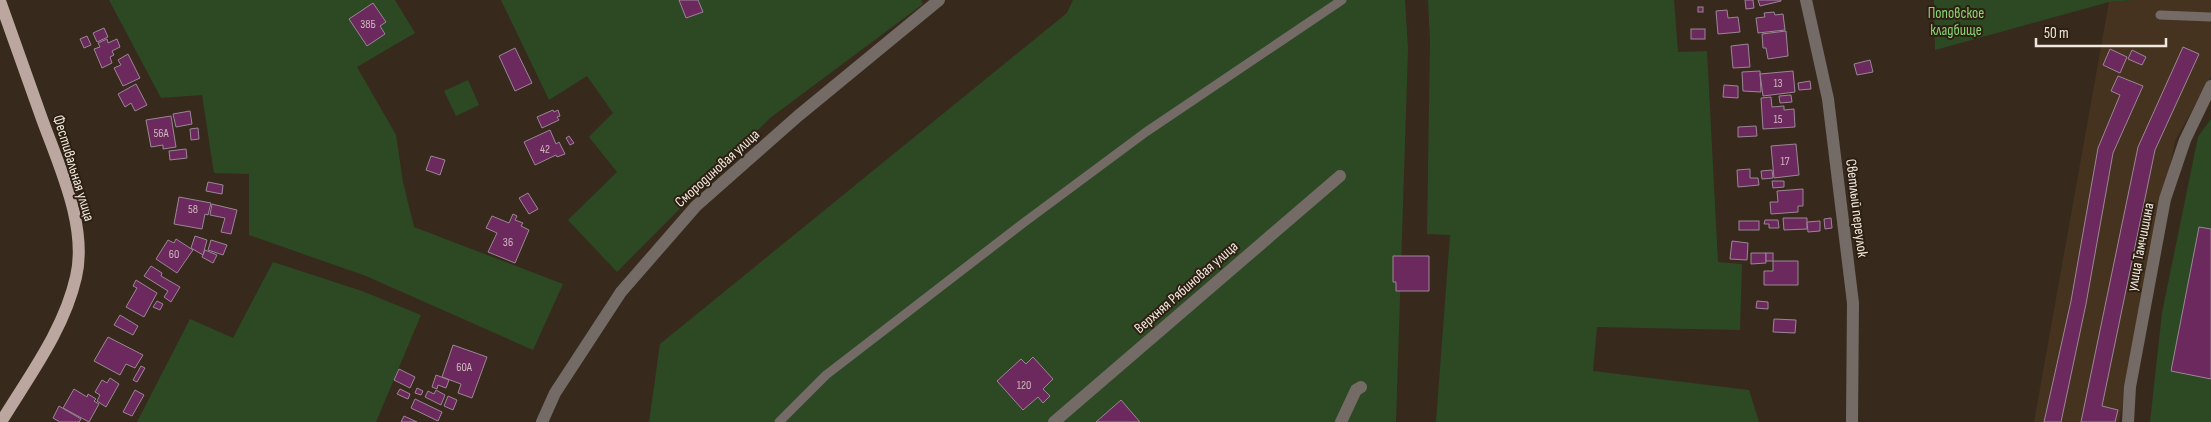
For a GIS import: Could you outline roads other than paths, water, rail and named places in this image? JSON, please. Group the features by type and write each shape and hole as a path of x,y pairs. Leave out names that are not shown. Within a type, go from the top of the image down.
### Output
{"main road":[{"name":"Фестивальная улица","path":"0,1 66,186 76,226 79,250 76,277 61,323 2,422"}],"street":[{"name":"Смородиновая улица","path":"542,422 555,393 621,292 696,206 798,116 939,0"},
{"name":"Светлый переулок","path":"1806,0 1828,99 1853,304 1852,422"},
{"name":"улица Тамчишина","path":"2128,422 2130,388 2165,200 2185,140 2211,86"},
{"name":"Верхняя Рябиновая улица","path":"1054,422 1340,176"},
{"path":"1341,422 1356,390 1361,386"}],"lane":[{"path":"779,422 826,375 1022,224 1146,132 1342,0"},
{"path":"2160,15 2211,17"}],"park label":[{"name":"Поповское кладбище","path":"1956,22"}]}
